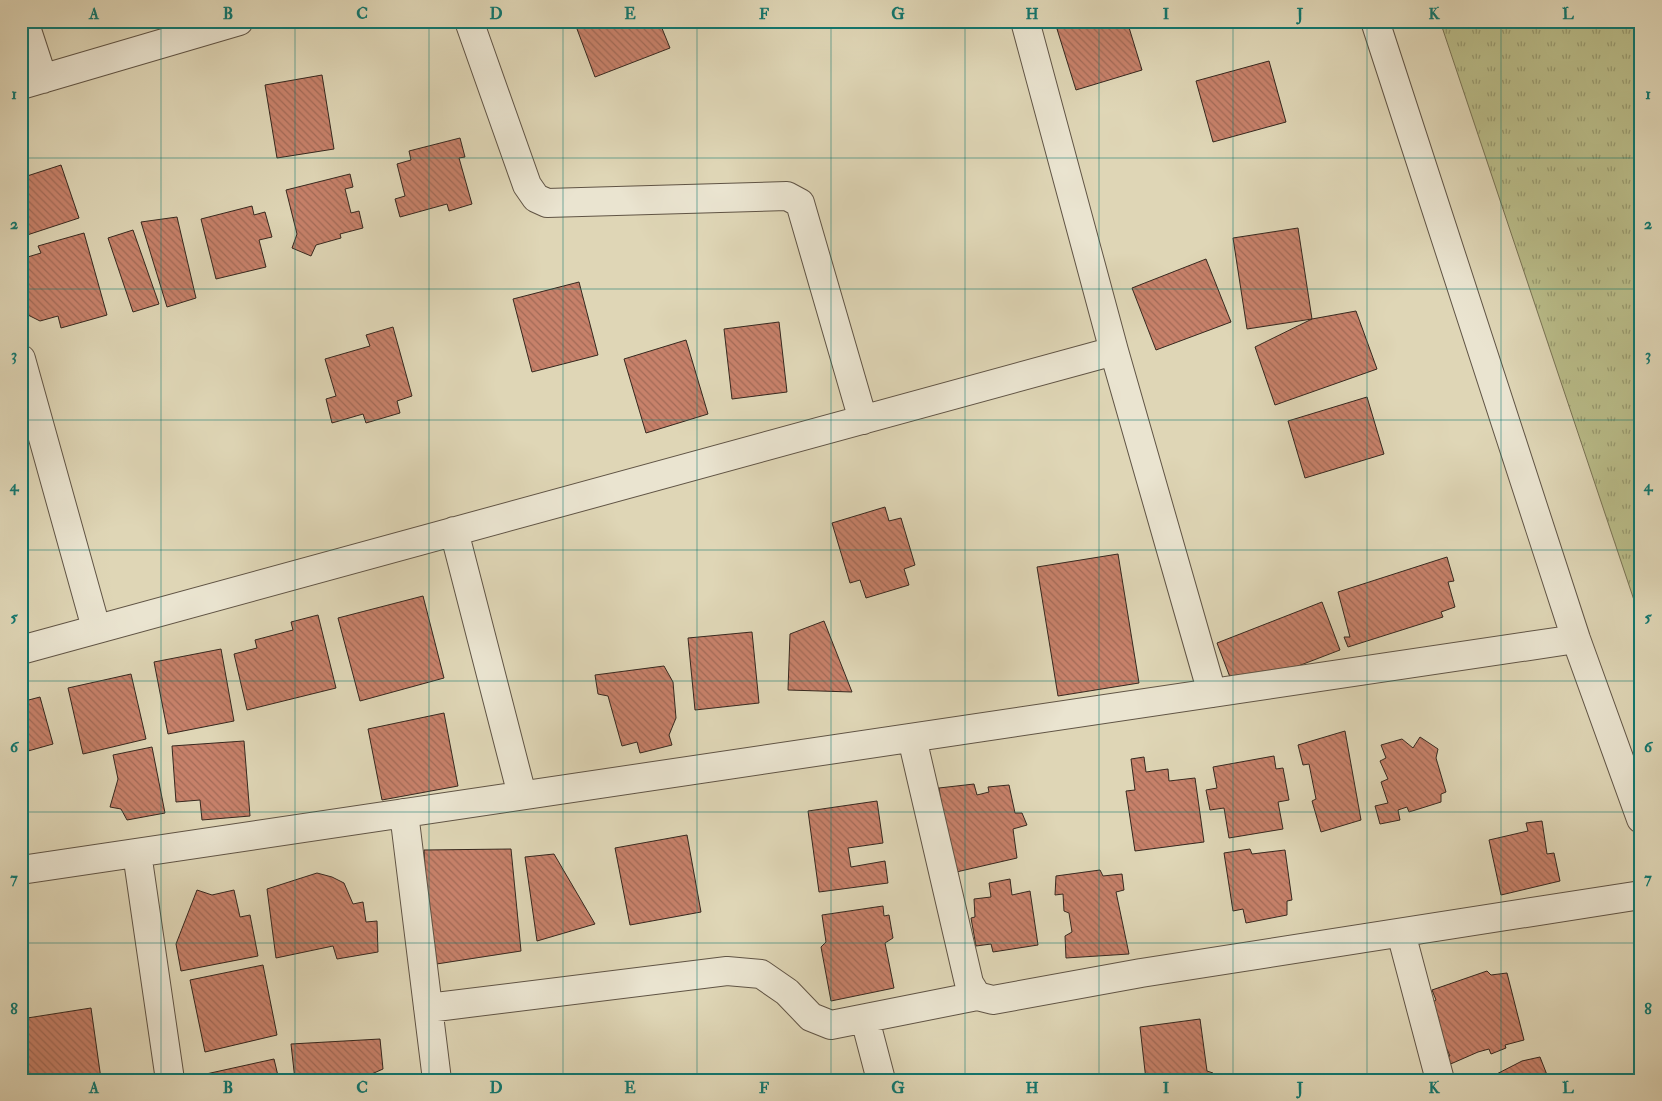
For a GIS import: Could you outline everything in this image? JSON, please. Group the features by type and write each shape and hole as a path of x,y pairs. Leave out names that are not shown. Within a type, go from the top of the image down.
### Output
{"street":[{"path":"24,21 32,82 239,21"},
{"path":"469,21 527,185 536,198 547,203 786,196 800,203 863,420"},
{"path":"1025,21 1114,351 1212,692"},
{"path":"1375,21 1576,639 1641,819"},
{"path":"21,650 1114,351"},
{"path":"21,359 96,628"},
{"path":"454,531 522,795"},
{"path":"21,870 1576,639"},
{"path":"912,738 969,983 977,996"},
{"path":"404,813 437,1080"},
{"path":"137,853 170,1080"},
{"path":"428,1008 727,971 761,974 786,992 811,1017 831,1025 977,996 993,1000 1141,973 1641,896"},
{"path":"1401,933 1440,1080"},
{"path":"865,1019 881,1080"}],"green space":[{"path":"1440,21 1641,21 1641,621"}],"building":[{"path":"574,21 659,21 670,48 595,77"},
{"path":"1083,21 1127,21 1142,70 1076,90 1057,29"},
{"path":"1269,61 1286,122 1213,142 1196,81"},
{"path":"322,75 334,149 277,158 265,85"},
{"path":"460,138 465,157 459,158 472,204 449,211 447,204 400,217 395,199 405,196 397,164 411,160 409,151"},
{"path":"61,165 79,218 21,237 21,178"},
{"path":"350,174 353,187 345,189 351,213 359,211 363,228 340,234 341,238 316,245 311,256 292,248 297,234 286,190"},
{"path":"252,206 254,215 265,212 272,237 259,240 266,267 216,279 201,219"},
{"path":"177,217 196,298 167,307 141,222"},
{"path":"1298,228 1312,319 1247,329 1233,238"},
{"path":"133,230 159,304 133,312 108,238"},
{"path":"84,233 107,315 61,328 58,316 40,321 28,315 27,308 21,300 21,259 41,253 38,246"},
{"path":"1206,259 1231,322 1156,350 1132,288"},
{"path":"579,282 598,355 532,372 513,299"},
{"path":"1356,311 1377,369 1275,405 1255,347 1312,319"},
{"path":"779,322 787,392 732,399 724,329"},
{"path":"393,327 412,396 397,401 400,413 366,423 363,414 332,423 326,399 336,396 325,359 370,346 366,335"},
{"path":"686,340 708,414 646,433 624,359"},
{"path":"1367,397 1384,454 1305,478 1288,421"},
{"path":"885,507 889,521 901,518 915,565 904,569 909,585 866,598 860,580 850,583 832,523"},
{"path":"1118,554 1139,683 1058,696 1037,567"},
{"path":"1447,557 1454,581 1448,582 1455,607 1441,612 1443,617 1348,647 1344,637 1350,637 1338,592"},
{"path":"21,587 27,606 21,619"},
{"path":"423,596 444,678 360,701 338,618"},
{"path":"1322,602 1340,650 1238,689 1233,685 1217,643"},
{"path":"318,615 336,688 247,710 234,654 257,648 255,640 293,630 291,622"},
{"path":"824,621 852,692 788,690 790,634"},
{"path":"752,632 759,703 695,710 688,638"},
{"path":"221,649 234,721 168,734 154,662"},
{"path":"664,666 673,682 676,718 669,735 672,745 640,753 637,742 622,746 608,696 598,694 595,675"},
{"path":"131,674 146,739 83,754 68,688"},
{"path":"40,697 53,744 21,753 21,702"},
{"path":"444,713 458,786 382,800 368,729"},
{"path":"1345,731 1361,820 1321,832 1312,801 1316,799 1309,764 1303,765 1298,745"},
{"path":"1420,737 1438,749 1436,758 1446,792 1441,794 1441,802 1409,812 1407,807 1398,810 1400,820 1380,824 1375,806 1388,803 1381,782 1388,779 1380,761 1386,758 1381,745 1402,739 1413,748"},
{"path":"244,741 250,816 202,820 200,800 176,802 172,746"},
{"path":"152,747 165,813 127,820 121,809 110,807 118,779 113,755"},
{"path":"1274,756 1276,769 1283,768 1289,800 1278,802 1283,829 1229,838 1224,808 1210,810 1206,790 1217,788 1213,767"},
{"path":"1144,757 1146,772 1168,769 1169,781 1195,778 1204,842 1135,851 1126,791 1135,790 1131,759"},
{"path":"974,784 977,795 989,792 988,787 1009,785 1015,813 1022,813 1027,825 1013,829 1017,858 952,873 939,788"},
{"path":"877,801 883,843 848,848 851,867 885,861 888,883 819,892 808,811"},
{"path":"1542,821 1547,854 1554,853 1560,881 1501,895 1489,840 1528,831 1526,823"},
{"path":"687,835 701,912 630,925 615,848"},
{"path":"511,849 521,951 430,965 424,850"},
{"path":"1250,849 1252,854 1285,850 1292,900 1287,901 1287,915 1246,923 1243,909 1233,911 1224,853"},
{"path":"554,854 595,924 537,941 525,857"},
{"path":"1100,870 1103,876 1122,874 1124,890 1116,892 1129,954 1066,958 1065,936 1072,932 1069,913 1064,911 1063,894 1055,895 1056,876"},
{"path":"317,873 344,883 353,904 363,902 366,922 377,921 378,952 337,959 333,946 276,958 267,889"},
{"path":"1010,879 1012,895 1030,891 1038,945 993,952 991,944 976,946 971,918 975,917 974,899 991,897 989,883"},
{"path":"197,890 212,895 234,890 240,917 250,915 258,956 181,971 176,944"},
{"path":"883,906 884,916 889,915 893,938 885,943 894,988 831,1001 821,947 826,942 822,915"},
{"path":"263,965 277,1035 205,1052 190,980"},
{"path":"1487,971 1491,975 1507,973 1524,1040 1505,1045 1506,1048 1491,1054 1489,1049 1478,1052 1446,1066 1442,1058 1450,1056 1434,1022 1439,1018 1431,1003 1436,1000 1432,990"},
{"path":"91,1008 101,1079 23,1080 21,1019"},
{"path":"1200,1019 1207,1071 1213,1073 1212,1080 1146,1080 1140,1027"},
{"path":"380,1039 383,1069 358,1080 295,1080 291,1044"},
{"path":"1540,1057 1549,1080 1485,1080 1522,1061"},
{"path":"274,1059 279,1080 198,1080 197,1076"}]}
